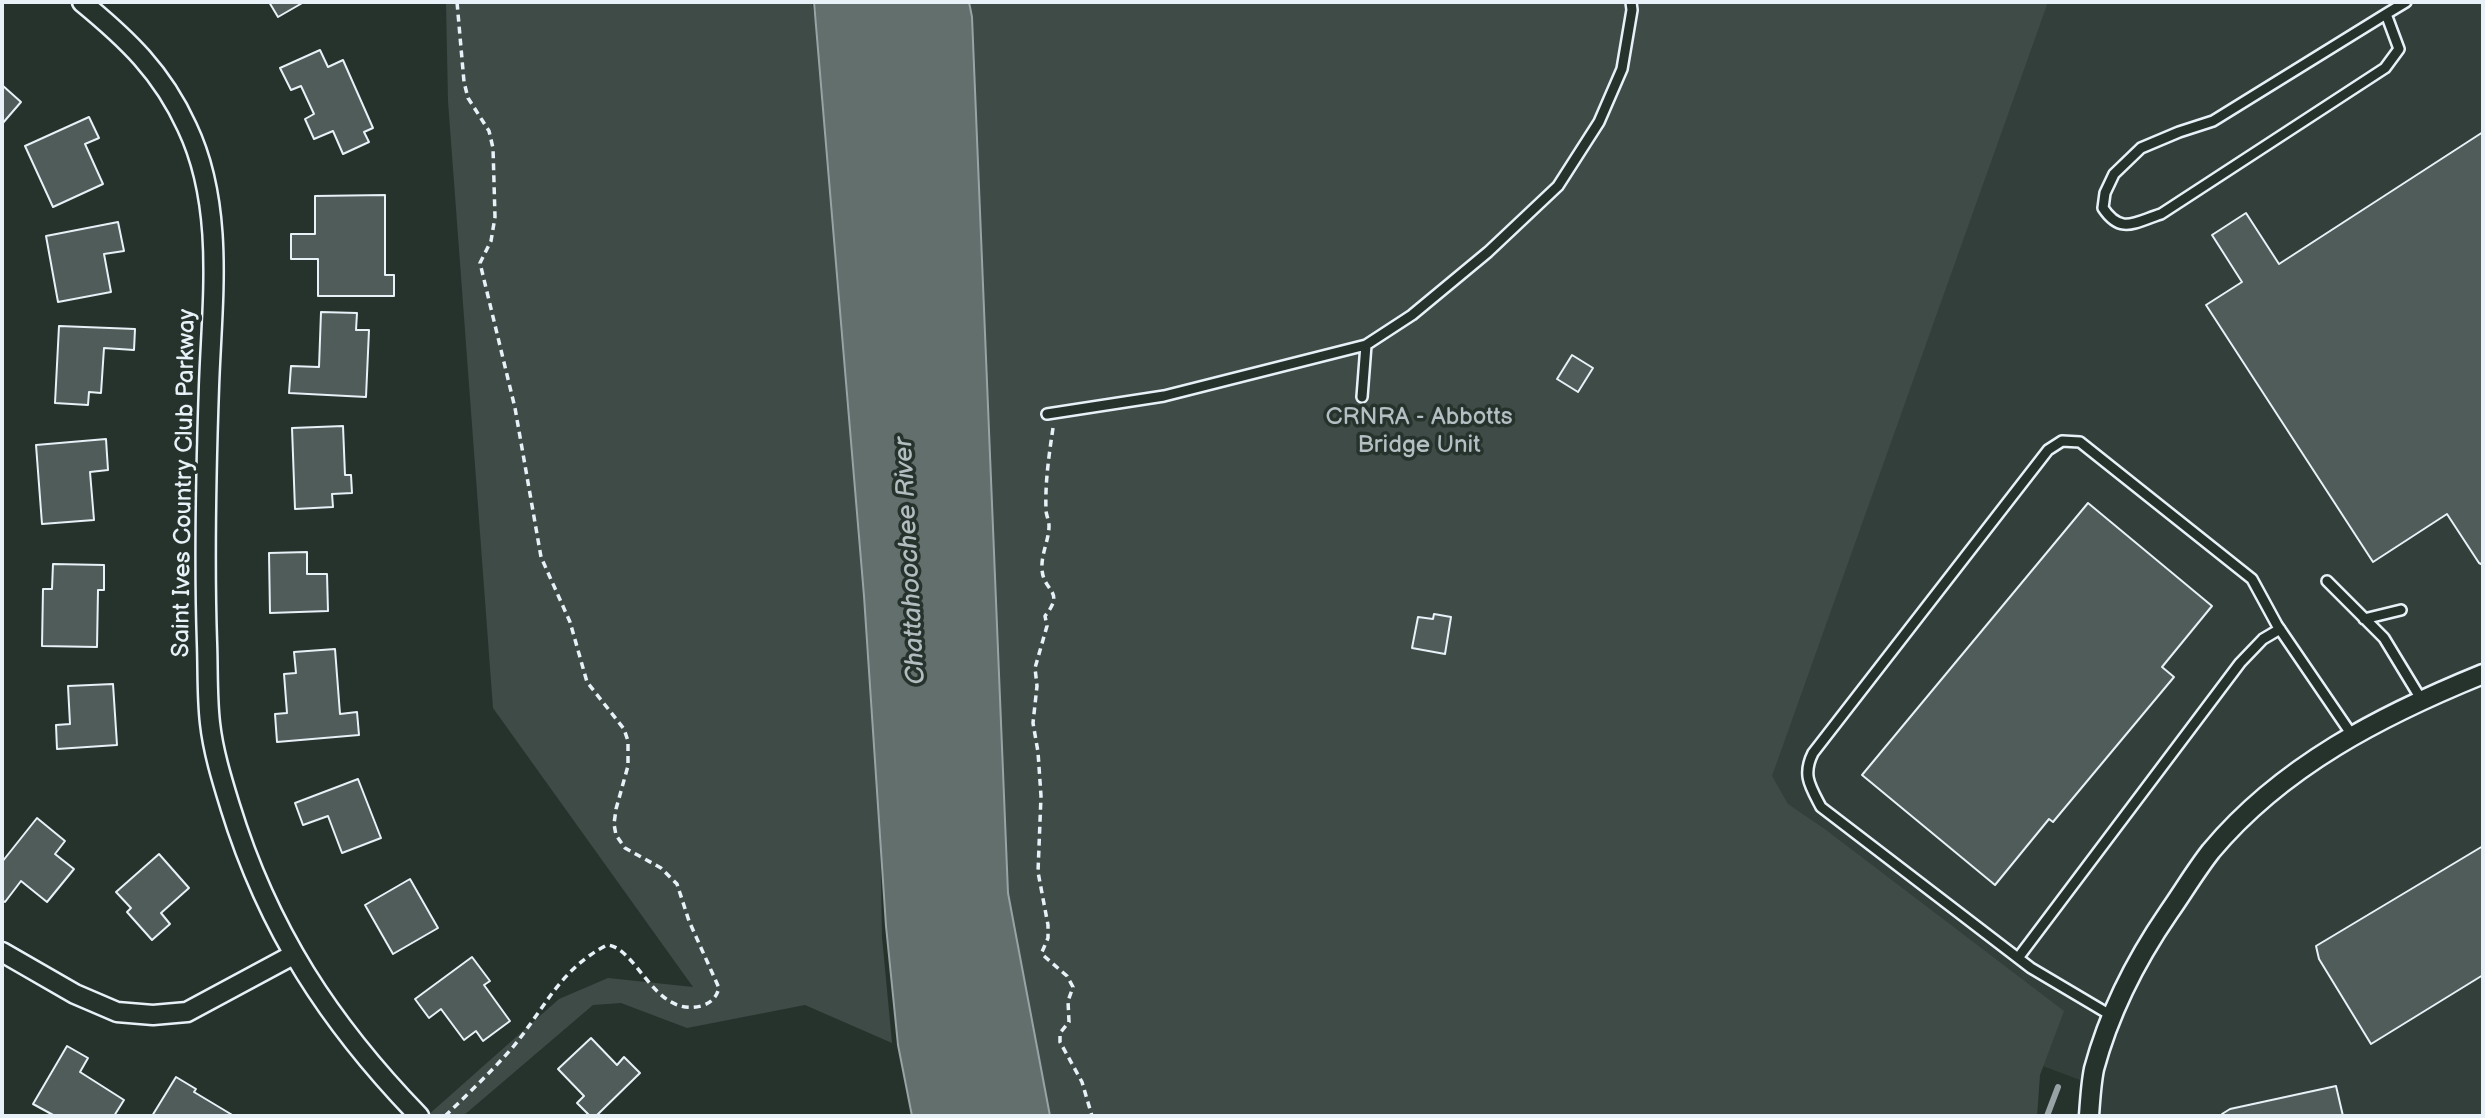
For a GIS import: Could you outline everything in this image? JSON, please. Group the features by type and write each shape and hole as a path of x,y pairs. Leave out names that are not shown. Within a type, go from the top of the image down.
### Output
{"street":[{"name":"Saint Ives Country Club Parkway","path":"82,2 124,36 160,79 188,128 207,186 214,247 204,554 210,724 222,781 258,884 293,955 329,1012 386,1082 419,1116"},
{"path":"2089,1116 2094,1071 2112,1016 2145,948 2211,852 2257,803 2352,735 2421,699 2483,674"},
{"path":"2,952 75,994 107,1008 117,1012 153,1015 187,1012 293,955"}],"lane":[{"path":"1047,415 1164,396 1366,345 1412,315 1488,252 1558,186 1598,122 1622,69 1631,2"},
{"path":"2386,14 2399,50 2385,68 2161,214 2123,225 2112,221 2103,208 2105,193 2114,174 2141,148 2213,121 2386,14 2406,2"},
{"path":"1362,397 1366,345"},
{"path":"2112,1016 2018,958 1821,807 1810,785 1807,767 1813,753 2048,450 2062,441 2080,442 2252,579 2280,629 2352,735"},
{"path":"2327,581 2384,638 2421,699"},
{"path":"2364,619 2401,610"},
{"path":"2018,958 2240,663 2263,639 2280,629"}],"path":[{"path":"444,1116 512,1048 567,973 584,958 607,945 619,948 656,990 681,1006 700,1006 710,1002 717,997 719,988 689,921 677,884 661,867 625,848 616,835 616,809 628,766 628,741 624,729 587,682 570,622 541,557 515,408 480,263 491,241 495,217 493,148 489,131 468,98 464,82 457,2"},
{"path":"1076,410 1054,425 1047,467 1046,511 1049,526 1041,565 1043,577 1054,592 1055,601 1045,616 1046,626 1035,668 1037,687 1033,723 1041,796 1038,872 1048,925 1048,938 1042,952 1067,976 1073,987 1068,1001 1069,1022 1060,1034 1060,1042 1082,1082 1092,1116"}],"shaded area":[{"path":"2024,2 2483,2 2483,1116 2093,1116 2091,1084 1698,938"}],"green space":[{"path":"446,2 812,2 872,373 882,937 892,1043 805,1005 687,1028 621,1003 593,1005 463,1116 427,1116 559,999 608,978 693,987 493,708 448,101"},
{"name":"CRNRA - Abbotts Bridge Unit","path":"969,2 2048,2 1772,776 1788,804 2064,1011 2040,1075 2037,1116 1050,1116 1008,893 972,17"}],"water":[{"name":"Chattahoochee River","path":"814,2 969,2 972,17 1008,893 1050,1116 912,1116 898,1045 886,926 864,596"}],"building":[{"path":"269,2 304,2 278,17"},
{"path":"320,50 328,67 343,60 373,128 364,132 369,142 343,154 333,131 314,139 305,119 314,114 301,86 291,90 280,68"},
{"path":"2,85 21,102 2,124"},
{"path":"89,117 99,138 85,144 103,184 53,207 25,146"},
{"path":"2483,132 2483,565 2479,563 2447,514 2373,562 2206,305 2242,282 2212,235 2246,213 2279,264"},
{"path":"385,195 385,275 394,275 394,296 318,296 318,259 291,259 291,234 315,234 315,196"},
{"path":"118,222 124,251 104,254 111,292 58,302 46,236"},
{"path":"321,312 357,313 356,330 369,330 366,397 289,393 291,366 319,367"},
{"path":"59,326 135,329 134,350 104,348 101,393 89,392 88,405 55,403"},
{"path":"1572,355 1593,368 1578,392 1557,379"},
{"path":"343,426 345,475 351,475 352,493 332,494 333,507 295,509 292,428"},
{"path":"106,439 108,470 90,472 94,520 42,524 36,445"},
{"path":"2088,503 2212,606 2162,667 2174,677 2053,822 2049,819 1995,885 1862,775"},
{"path":"307,552 307,574 327,574 328,611 270,613 269,553"},
{"path":"53,564 104,565 104,590 98,590 97,647 42,646 43,589 52,589"},
{"path":"1434,614 1451,617 1445,654 1412,648 1418,617 1433,619"},
{"path":"335,649 340,714 357,712 359,735 277,742 275,714 287,713 284,674 296,673 294,652"},
{"path":"113,684 117,745 57,749 56,725 70,724 68,686"},
{"path":"358,779 381,838 342,853 328,816 303,825 295,803"},
{"path":"37,818 65,841 55,854 74,869 47,902 21,881 5,902 2,900 2,862"},
{"path":"2483,846 2483,975 2371,1044 2319,959 2316,946"},
{"path":"159,854 189,888 161,913 170,924 152,940 127,912 131,908 116,892"},
{"path":"410,879 438,928 393,954 365,905"},
{"path":"472,957 490,981 484,985 510,1021 483,1041 476,1031 464,1040 441,1009 429,1018 415,999"},
{"path":"591,1038 617,1065 624,1057 640,1073 596,1116 590,1116 577,1103 584,1096 558,1069"},
{"path":"67,1046 88,1058 80,1072 124,1100 114,1116 55,1116 33,1104"},
{"path":"176,1077 196,1089 194,1092 234,1116 152,1116"},
{"path":"2336,1086 2343,1116 2222,1114 2230,1109"}],"waterway":[{"path":"2047,1116 2058,1087"}]}
